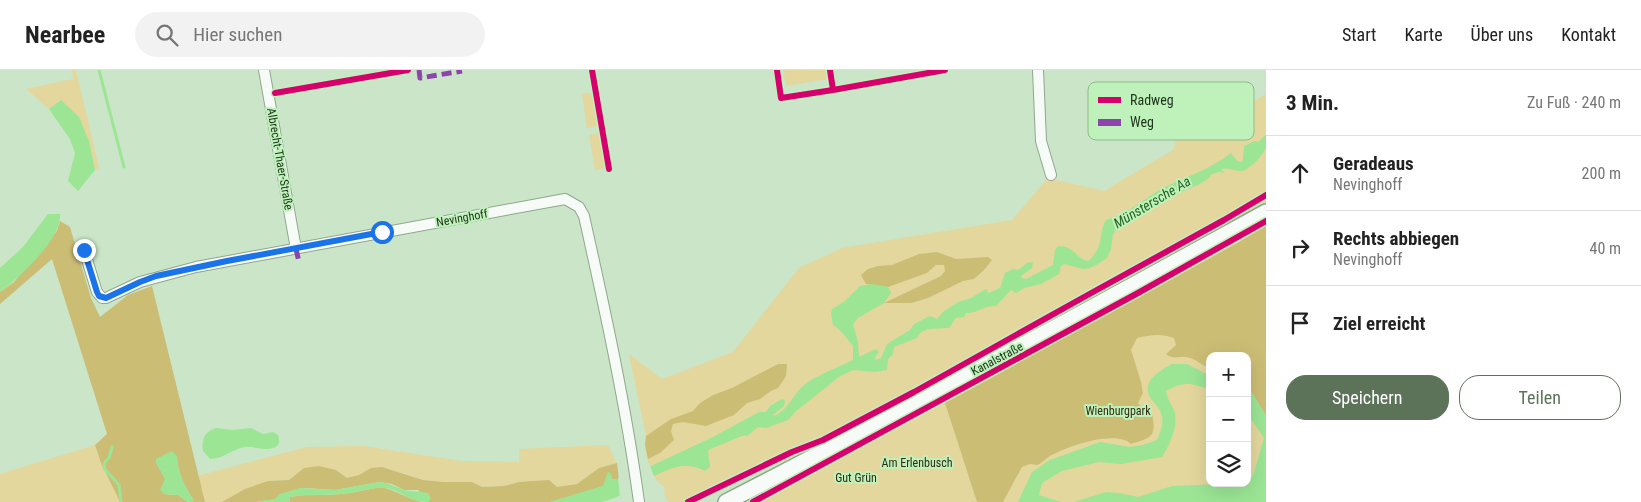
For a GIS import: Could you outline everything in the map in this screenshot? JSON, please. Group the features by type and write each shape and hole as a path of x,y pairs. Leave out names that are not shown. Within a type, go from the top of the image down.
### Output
{"main road":[{"name":"Kanalstraße","path":"726,502 916,404 1266,212"}],"street":[{"name":"Albrecht-Thaer-Straße","path":"264,70 296,248"},
{"path":"1038,70 1041,141 1051,175"},
{"name":"Nevinghoff","path":"84,250 97,292 99,296 106,298 156,276 204,265 554,200 565,199 572,202 584,216 605,310 639,502"}],"green space":[{"path":"72,70 76,70 99,168 95,170 89,141 61,100 49,109 26,89 73,79"},
{"path":"783,70 826,70 828,79 786,86"},
{"path":"592,93 598,126 587,128 582,94"},
{"path":"1266,94 1266,205 821,446 774,465 699,502 669,502 664,494 665,487 655,478 649,465 646,436 629,354 662,379 733,352 799,268 842,248 1012,220 1048,178 1104,191 1173,150 1178,140 1254,140 1254,101"},
{"path":"599,133 605,168 595,170 589,135"},
{"path":"60,221 70,227 91,298 100,317 128,295 152,286 205,502 192,502 193,500 180,474 177,456 166,454 156,462 165,479 164,494 178,495 188,502 120,502 101,463 95,445 107,434 52,259 0,304 0,292 14,282 57,231"},
{"name":"Wienburgpark","path":"1266,225 1266,416 1251,393 1251,352 1206,352 1206,367 1189,358 1174,357 1166,354 1176,345 1174,338 1156,335 1137,338 1131,350 1143,393 1138,403 1146,413 1152,414 1154,428 1151,435 1148,438 1131,444 1114,438 1090,441 1067,448 1037,465 1030,464 1022,467 1003,502 977,502 945,403 1239,242"},
{"name":"Wienburgpark","path":"1239,242 1266,348 1266,502 759,502 872,440 941,405"},
{"path":"937,252 956,259 988,257 992,260 974,279 963,281 928,298 911,303 884,303 941,276 945,271 944,265 936,265 927,273 888,287 866,284 861,275 868,269 892,265 919,254"},
{"path":"778,364 787,364 786,376 778,388 760,399 747,403 734,415 706,426 683,422 673,424 671,431 674,440 660,453 648,459 645,445 646,436 671,419 693,411 700,403 713,395 732,388"},
{"path":"95,445 101,463 120,502 0,502 0,474"},
{"path":"608,445 617,463 599,468 577,484 557,487 519,482 504,486 482,487 472,482 423,480 403,473 371,468 359,475 347,478 336,470 304,468 289,480 268,481 223,502 205,502 197,476 307,447 363,446 461,461 519,462 519,449"},
{"path":"617,463 619,480 612,479 611,477 604,486 550,502 428,502 418,490 404,490 392,484 380,482 335,490 305,488 275,499 256,502 222,502 245,489 268,481 289,480 304,468 319,466 336,470 347,478 359,475 371,468 382,467 423,480 472,482 482,487 549,480 557,487 577,484 599,468"},
{"path":"381,487 422,502 290,502 289,500 290,497 302,495 350,493"}],"water":[{"path":"61,100 79,117 89,141 95,170 78,191 68,181 75,153 70,139 49,109"},
{"name":"Münstersche Aa","path":"1266,135 1265,150 1256,162 1248,168 1241,171 1221,169 1225,173 1212,174 1198,185 1172,196 1145,213 1119,225 1113,234 1111,249 1107,258 1098,264 1083,269 1064,264 1061,266 1059,274 1041,284 1024,288 1016,293 1011,290 996,306 966,313 964,317 956,318 949,328 929,329 921,332 917,338 894,347 893,354 888,359 887,370 875,372 853,370 839,377 795,412 788,420 766,428 758,427 746,437 746,435 742,436 708,450 710,467 705,471 692,466 666,470 627,492 601,502 550,502 603,486 608,472 611,474 612,479 621,480 713,437 759,412 766,412 770,406 782,399 785,400 784,406 773,415 779,413 806,384 818,376 853,360 853,346 840,330 833,325 831,314 832,309 845,301 860,286 872,284 888,287 891,293 884,303 858,318 853,324 858,342 859,357 876,349 879,352 875,357 876,360 881,358 887,344 910,330 914,324 930,316 937,319 944,311 958,302 971,298 984,290 988,289 987,292 989,293 1000,288 1005,273 1013,269 1018,270 1027,263 1033,262 1032,268 1021,276 1026,279 1053,265 1055,250 1058,246 1072,250 1080,258 1088,261 1097,250 1106,220 1128,210 1161,189 1214,164 1231,153 1237,161 1241,162 1243,160 1244,146 1255,141 1258,142"},
{"path":"48,214 60,214 59,224 54,235 28,268 0,292 0,268 23,247"},
{"path":"1172,364 1187,364 1206,374 1206,389 1183,384 1166,391 1174,410 1175,428 1162,457 1121,464 1099,462 1062,471 1042,483 1039,495 1061,502 1018,502 1032,472 1050,460 1100,442 1130,447 1157,440 1162,427 1162,417 1159,409 1150,397 1148,386 1150,381 1163,369"},
{"path":"1251,393 1266,416 1266,502 1074,502 1106,492 1138,497 1172,486 1206,485 1206,487 1251,487 1251,477 1253,476 1264,438 1251,419"},
{"path":"216,428 233,430 251,428 263,434 273,432 278,435 279,443 270,449 240,448 215,459 210,459 203,451 203,443 209,431"},
{"path":"172,451 177,456 180,474 194,500 192,502 188,502 178,495 164,494 160,490 165,479 156,459"},
{"path":"380,482 404,490 428,493 431,498 428,502 415,500 395,491 380,488 342,494 290,497 290,502 256,502 275,499 280,494 300,488 335,490"}],"pier":[{"path":"649,463 655,479 620,497 618,478"}],"waterway":[{"path":"99,70 124,167"},
{"path":"112,447 104,468 119,485 121,502"}],"marked path":[{"path":"419,70 420,78 462,71"},
{"path":"296,249 299,262"}],"cycle path":[{"path":"275,93 408,70"},
{"path":"592,70 609,169"},
{"path":"777,70 781,98 833,90"},
{"path":"830,70 833,90 945,70"},
{"path":"688,502 792,452 823,440 914,392 1266,195"},
{"path":"753,502 1138,293 1266,221"}],"route":[{"path":"84,250 97,292 102,298 106,298 156,276 382,232"}],"park label":[{"name":"Am Erlenbusch","path":"917,463"},
{"name":"Gut Grün","path":"856,478"}]}
